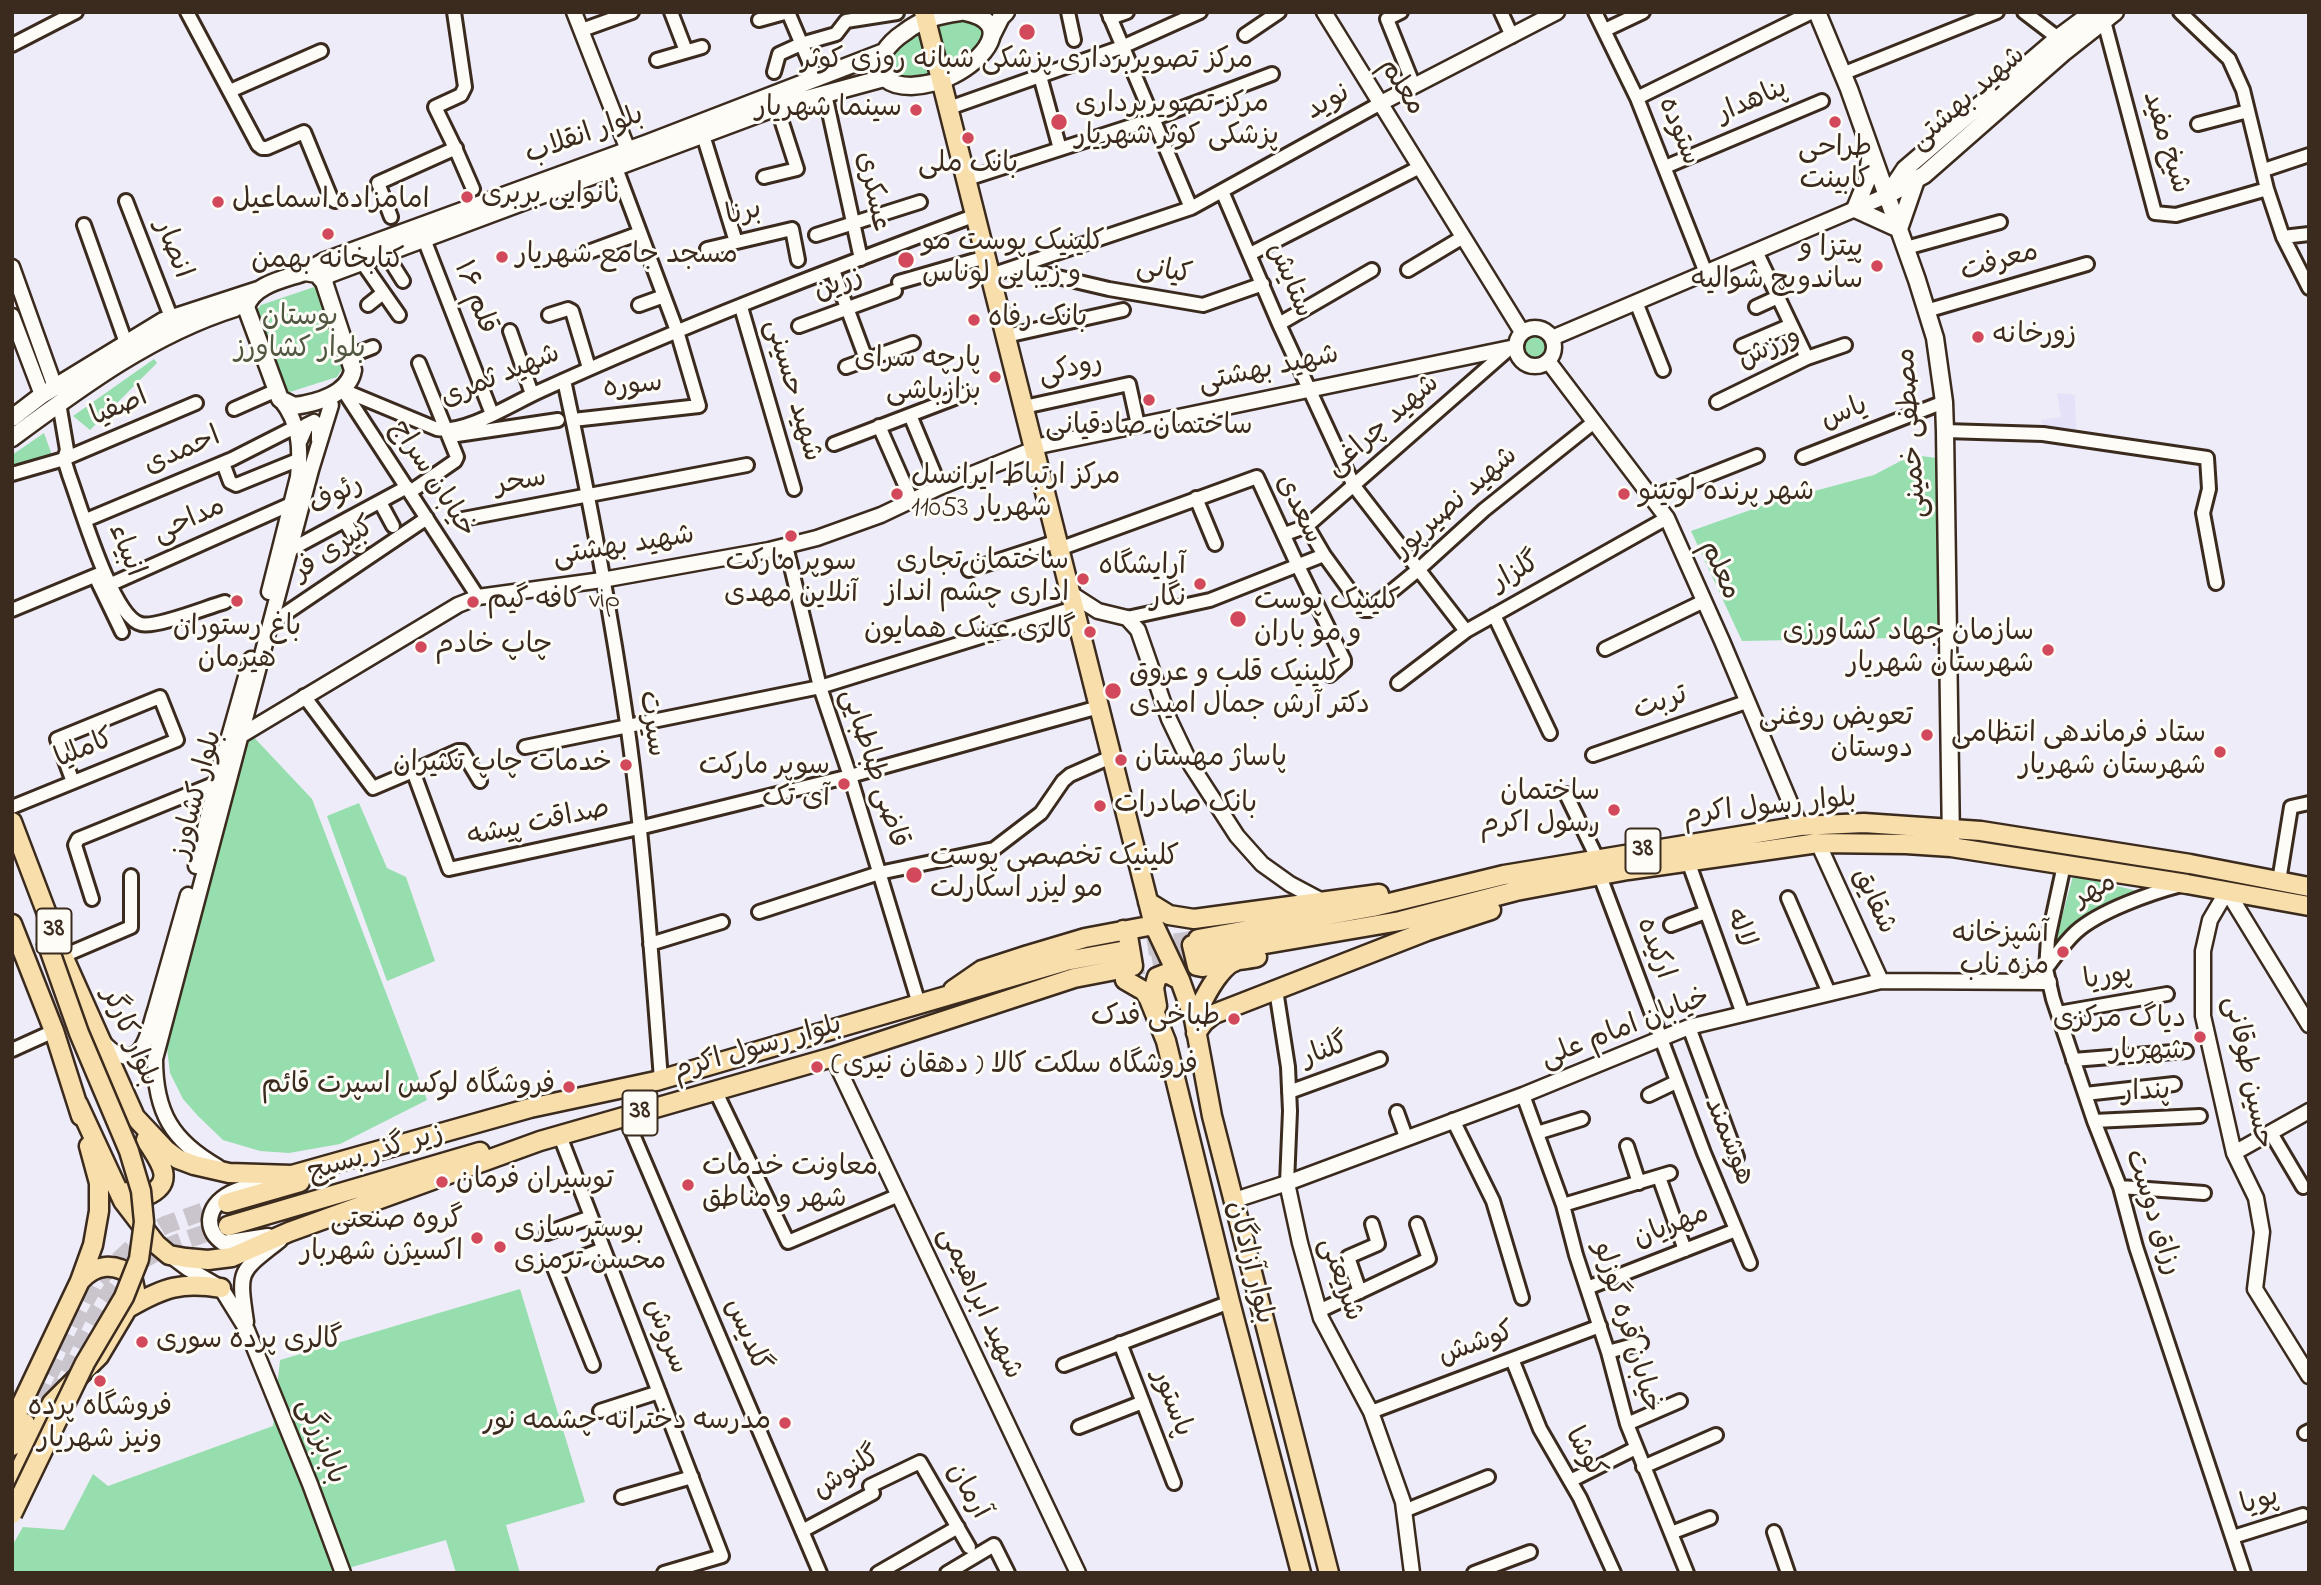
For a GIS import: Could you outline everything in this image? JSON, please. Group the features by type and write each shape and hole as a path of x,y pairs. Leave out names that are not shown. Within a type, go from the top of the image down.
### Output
{"main road":[{"path":"992,35 991,26 978,15 963,12 925,16 884,52 879,70 891,83 909,86 942,80 953,75 980,58 1006,12"},
{"name":"مصطفی خمینی","path":"1814,12 1842,74 1888,195 1935,338 1944,402 1945,432 1951,838"},
{"name":"شهید بهشتی","path":"1888,195 1905,169 2058,38 2104,15"},
{"name":"شهید بهشتی","path":"1888,195 1916,180 2104,15"},
{"name":"بلوار آزادگان","path":"925,16 1154,925 1180,980 1195,1026 1212,1116 1329,1573"},
{"name":"بلوار انقلاب","path":"324,282 327,275 424,239 628,150 884,52"},
{"name":"بلوار انقلاب","path":"258,290 305,272 325,261 510,200 616,169 777,107 884,78"},
{"path":"1871,152 1867,180 1855,209 1899,229 1916,180"},
{"path":"258,290 249,298 246,307 279,394 294,406 336,396 352,377 350,356 324,282 317,274 305,272"},
{"path":"12,438 52,395 126,343 171,317 258,290"},
{"path":"12,418 165,336 221,312 246,307"},
{"name":"بلوار کارگر","path":"12,822 63,956 135,1117 166,1150 194,1166 229,1173 286,1177"},
{"name":"بلوار رسول اکرم","path":"2309,887 1981,831 1951,838 1906,844 1818,843 1688,861 1598,867 1504,875 1200,946 1400,921 1516,891 1578,880 1598,867 1800,826 1864,823 1951,838 2064,865 2309,906"},
{"path":"1195,1026 1214,1014 1427,932 1578,880"},
{"path":"1148,902 1170,915 1194,919 1379,894 1421,894"},
{"path":"12,1514 85,1363 124,1297 139,1259 144,1222 141,1191 129,1151 79,1033 46,940 45,909"},
{"path":"1194,919 1189,928 1194,962 1202,967 1342,942 1427,932"},
{"name":"38","path":"12,924 54,1031 78,1104 130,1213 150,1237 169,1255 208,1260 232,1257 289,1233"},
{"path":"944,996 982,970 1063,944 1154,925"},
{"path":"1124,930 1128,936 1134,970 1131,977 1124,966"},
{"name":"بلوار رسول اکرم","path":"286,1177 530,1108 661,1079 1066,961 1124,966"},
{"path":"1195,1026 1210,988 1234,961"},
{"name":"بلوار آزادگان","path":"1124,966 1144,991 1160,1022 1301,1573"},
{"name":"بلوار رسول اکرم","path":"289,1233 541,1141 833,1057 1074,978 1124,966"},
{"path":"1160,1022 1154,982 1157,977 1167,973 1180,980"},
{"path":"12,1447 93,1245 99,1211 99,1183 78,1104"},
{"name":"زیر گذر بسیج","path":"227,1203 477,1130 530,1108"},
{"name":"38","path":"104,1158 128,1192 146,1196 159,1188 164,1172 135,1117"},
{"name":"زیر گذر بسیج","path":"228,1226 478,1152 541,1141"},
{"path":"12,1486 52,1403 99,1356 130,1307 135,1290 132,1276 111,1266 100,1267 80,1281"},
{"path":"130,1307 171,1287 198,1284 221,1287"},
{"path":"1255,1397 1282,1390"}],"street":[{"path":"12,45 76,12"},
{"path":"187,12 258,145 262,148 304,132 331,198 335,201"},
{"path":"454,12 464,92 435,107 473,189"},
{"path":"574,12 628,150"},
{"path":"582,30 632,12"},
{"path":"671,12 686,51"},
{"path":"759,20 788,12 816,78"},
{"path":"1068,12 1074,40"},
{"path":"1127,12 1109,15 1191,208"},
{"path":"949,108 1122,47 1200,12"},
{"path":"1245,35 1279,12"},
{"name":"معلم","path":"1324,12 1522,332"},
{"path":"1402,12 1387,19 1414,86"},
{"path":"1501,12 1511,36"},
{"path":"1381,103 1557,12"},
{"name":"ستوده","path":"1595,12 1637,99 1706,273"},
{"path":"1605,30 1643,12"},
{"path":"1637,99 1814,12"},
{"path":"1842,74 1997,12"},
{"path":"2024,12 2058,38"},
{"path":"2180,12 2229,59 2243,90 2267,189 2283,237 2309,288"},
{"path":"774,72 779,54 801,44 836,34 846,21 897,13"},
{"name":"شیخ مفید","path":"2104,15 2155,213 2176,215 2267,189"},
{"path":"657,60 702,47"},
{"path":"230,90 321,51"},
{"path":"967,179 1153,119 1272,74"},
{"path":"1040,76 1060,149"},
{"name":"عسکری","path":"825,94 861,259"},
{"name":"پناهدار","path":"1665,167 1822,101"},
{"name":"نوید","path":"1015,267 1191,208 1381,103"},
{"path":"764,177 797,169 777,107"},
{"path":"2198,124 2248,111"},
{"path":"703,135 736,242"},
{"path":"391,217 377,183 456,148"},
{"path":"2264,170 2309,155"},
{"path":"1250,254 1420,167"},
{"path":"616,169 677,331"},
{"name":"ستایش","path":"1222,191 1279,324 1354,486 1466,631"},
{"name":"شهید بهشتی","path":"1552,338 1888,195"},
{"name":"انصار","path":"126,201 171,317"},
{"path":"817,235 920,202"},
{"name":"شهید ثمری","path":"336,396 448,431 677,331 976,215"},
{"path":"1906,248 2000,222"},
{"path":"84,225 126,343"},
{"name":"برنا","path":"707,248 792,229 798,260"},
{"path":"583,254 640,233"},
{"path":"2283,237 2309,233"},
{"path":"1408,270 1464,237"},
{"name":"قلم ۱۶","path":"424,239 492,414"},
{"path":"1756,251 1807,358"},
{"path":"386,254 403,281"},
{"path":"362,262 399,315"},
{"name":"معرفت","path":"1926,311 2087,264"},
{"name":"زرین","path":"799,326 849,309 897,286 988,266 1015,267"},
{"path":"12,267 32,321 52,395"},
{"name":"کیانی","path":"1015,267 1109,289 1202,305 1263,284"},
{"path":"833,270 866,359"},
{"path":"1279,324 1372,270"},
{"path":"368,305 383,293"},
{"path":"639,305 664,296"},
{"path":"1756,307 1778,297"},
{"path":"1636,302 1663,370"},
{"name":"شهید حسینی","path":"741,307 794,489"},
{"path":"549,315 568,309 572,311 589,368"},
{"path":"1006,336 1123,310"},
{"path":"32,321 14,322 18,350 52,395"},
{"path":"1742,346 1791,325"},
{"path":"1538,328 1552,338 1554,351 1548,361 1536,367 1519,359 1513,348 1522,332 1538,328"},
{"path":"510,331 532,394"},
{"name":"سوره","path":"573,420 699,406 677,331"},
{"path":"846,367 913,343"},
{"name":"ورزش","path":"1717,402 1807,358 1845,345"},
{"path":"350,356 373,347"},
{"name":"شهید بهشتی","path":"235,735 458,605 478,597 603,580 786,546 850,527 940,486 1034,448 1513,348"},
{"name":"شهید چراغی","path":"1284,534 1307,526 1513,348"},
{"name":"معلم","path":"1548,361 1667,518 1800,826"},
{"path":"419,363 448,431 457,435 558,420"},
{"name":"سیرت","path":"564,380 588,496 627,727 639,828 661,1079"},
{"name":"رودکی","path":"1024,407 1129,384 1139,425"},
{"path":"233,409 279,394 299,433 313,422 319,428 319,441"},
{"path":"834,444 965,394"},
{"name":"انبیاء","path":"52,395 67,450 64,459 103,578 127,615 140,624 157,624 225,602"},
{"name":"بلوار کشاورز","path":"229,1173 188,1145 168,1122 160,1105 155,1082 155,1029 216,783 235,735 270,624 319,441 336,396"},
{"name":"خیابان سراج","path":"336,396 409,490 478,597"},
{"name":"یاس","path":"1803,457 1944,402"},
{"name":"اصفیا","path":"12,474 64,459 196,403"},
{"path":"910,415 940,486"},
{"name":"شهید نصیرپور","path":"1307,526 1324,555 1366,610 1594,422"},
{"path":"879,425 912,501"},
{"name":"رئوف","path":"290,550 380,502 409,490 454,461 456,453 448,431"},
{"path":"1945,432 2043,435 2207,458 2209,489 2203,513 2216,583"},
{"name":"بلوار کشاورز","path":"100,1039 122,1057 132,1056 140,1051 155,1029 235,735 291,504 300,459 299,433"},
{"name":"احمدی","path":"86,520 299,433"},
{"path":"1651,498 1757,456"},
{"path":"223,463 230,482 236,485 300,459"},
{"name":"سحر","path":"463,519 747,465"},
{"name":"سعدی","path":"1196,498 1253,477 1260,479 1297,566 1345,660 1330,675"},
{"path":"970,570 1058,545 1196,498 1215,544"},
{"path":"380,502 393,526"},
{"name":"مداحی","path":"12,610 103,578 291,504"},
{"name":"کبیری فر","path":"270,624 427,518"},
{"name":"گلزار","path":"1398,683 1466,631 1667,518"},
{"path":"345,520 360,547"},
{"name":"قاضی طباطبایی","path":"786,546 820,687 850,776 919,1004"},
{"path":"525,747 820,687 1072,601 1127,618 1210,600 1324,555"},
{"path":"103,578 122,632"},
{"path":"1605,649 1704,601"},
{"path":"1494,615 1550,733"},
{"path":"1127,618 1138,630 1169,719 1191,765 1237,836 1262,864 1290,884 1322,901"},
{"path":"304,696 373,788 458,751 462,751 480,781"},
{"name":"کاملیا","path":"12,807 177,740 160,697 57,739 73,782"},
{"name":"تربت","path":"1593,755 1746,702"},
{"name":"صداقت پیشه","path":"413,771 449,869 639,828 850,776 1099,707"},
{"path":"759,912 879,873 994,849 1041,813 1063,780 1111,757"},
{"path":"92,900 75,845 78,839 216,783"},
{"name":"ارکیده","path":"1566,794 1598,867 1660,1039"},
{"path":"2278,881 2291,807 2309,803"},
{"name":"شقایق","path":"1818,843 1881,981"},
{"name":"لاله","path":"1688,861 1743,1014"},
{"name":"رزاق دوست","path":"2064,865 2059,897 2053,913 2048,976 2094,1121 2120,1187 2136,1247 2244,1573"},
{"path":"63,956 131,927 131,876"},
{"name":"مهر","path":"2048,976 2060,949 2077,930 2144,895 2186,884"},
{"path":"2227,891 2309,1025"},
{"name":"حسین طوقانی","path":"2227,891 2210,920 2203,951 2203,1016 2234,1153 2256,1198 2262,1232 2255,1289 2304,1361 2309,1377"},
{"path":"1788,898 1829,993"},
{"path":"1671,925 1706,912"},
{"path":"650,944 722,922"},
{"name":"خیابان امام علی","path":"1235,1200 1523,1095 1689,1027 1881,981 2048,976"},
{"name":"شریعتی","path":"1276,990 1288,1067 1287,1183 1300,1243 1319,1311 1371,1412 1403,1502 1412,1573"},
{"name":"پوریا","path":"2058,1013 2166,994"},
{"path":"1689,1027 1737,1157"},
{"path":"12,1050 54,1031"},
{"name":"هوشمند","path":"1660,1039 1750,1263"},
{"path":"2073,1059 2186,1051"},
{"name":"شهید ابراهیمی","path":"833,1057 1078,1573"},
{"name":"گلنار","path":"1289,1092 1380,1059"},
{"path":"1648,1095 1676,1082"},
{"path":"2085,1094 2174,1084"},
{"path":"716,1091 788,1242 899,1195"},
{"name":"خیابان قره گوزلو","path":"1523,1095 1563,1205 1627,1423 1687,1573"},
{"path":"2234,1153 2309,1111"},
{"path":"1397,1112 1406,1137"},
{"name":"پندار","path":"2094,1121 2200,1116"},
{"name":"گلدیس","path":"626,1118 820,1573"},
{"path":"1536,1133 1582,1119"},
{"path":"1453,1120 1493,1202 1522,1298"},
{"path":"2271,1133 2303,1187"},
{"name":"سروش","path":"560,1136 722,1556 664,1573"},
{"path":"1627,1146 1639,1183"},
{"path":"1563,1205 1665,1175 1685,1250"},
{"path":"286,1177 226,1195 216,1203 210,1225 215,1237 223,1243 289,1233"},
{"path":"2120,1187 2204,1192"},
{"path":"547,1233 591,1217"},
{"path":"1360,1292 1348,1257 1378,1244 1372,1224"},
{"path":"1319,1311 1429,1259 1417,1224"},
{"name":"مهریان","path":"1587,1288 1736,1230"},
{"name":"بابابزرگی","path":"247,1330 241,1279 244,1271 289,1233"},
{"path":"593,1365 554,1268 603,1249"},
{"name":"بابابزرگی","path":"169,1255 221,1287 247,1330 343,1573"},
{"name":"پاستور","path":"1064,1365 1230,1302"},
{"name":"کوشش","path":"1371,1412 1600,1326"},
{"name":"پاستور","path":"1121,1343 1174,1483"},
{"path":"1608,1352 1641,1343"},
{"name":"کوشا","path":"1512,1359 1540,1429 1570,1481 1614,1573"},
{"path":"600,1411 659,1392"},
{"path":"1627,1423 1680,1401"},
{"path":"1079,1427 1143,1402"},
{"path":"1643,1467 1716,1435"},
{"path":"1570,1481 1636,1448"},
{"name":"گلنوش","path":"802,1531 873,1493 870,1486 920,1462"},
{"name":"آرمان","path":"920,1462 969,1547"},
{"path":"622,1497 692,1477"},
{"path":"1404,1511 1488,1477"},
{"name":"پویا","path":"2232,1537 2303,1515"},
{"path":"1671,1533 1710,1518"},
{"path":"878,1573 958,1527"},
{"path":"1774,1532 1788,1573"},
{"path":"947,1573 994,1545 1008,1573"},
{"path":"1474,1573 1530,1552"}],"shaded area":[{"path":"2057,393 2075,395 2076,429 2042,428 2041,420 2061,417"}],"green space":[{"path":"958,20 976,24 985,36 975,52 946,70 934,25"},
{"path":"922,29 933,75 901,78 887,66 892,51"},
{"name":"بوستان بلوار کشاورز","path":"320,285 343,359 342,369 337,377 290,392 282,387 256,311 261,305"},
{"path":"1535,333 1545,337 1549,347 1545,357 1535,361 1525,357 1521,347 1525,337"},
{"path":"154,359 157,363 90,430 73,416"},
{"path":"44,433 53,458 12,471 12,455"},
{"path":"1912,455 1938,458 1942,637 1742,641 1691,531 1770,503 1874,475"},
{"path":"248,731 312,799 427,1100 340,1144 289,1153 260,1151 223,1140 183,1099 170,1073 167,1048"},
{"path":"359,803 387,868 406,877 435,961 387,981 327,816"},
{"path":"2073,876 2138,891 2093,911 2072,925 2054,946"},
{"path":"520,1289 585,1502 506,1525 520,1573 456,1573 446,1540 352,1567 348,1573 12,1573 12,1546 23,1527 64,1530 93,1474 108,1486 273,1426 280,1360"}],"tunnel":[{"path":"1121,951 1198,939"},
{"path":"1126,968 1201,955"},
{"path":"25,1423 95,1282 144,1237 165,1225 227,1203"},
{"path":"55,1397 101,1305 126,1273 161,1250 227,1226"}],"place":[{"name":"مرکز تصویربرداری پزشکی شبانه روزی کوثر","path":"1027,32"},
{"name":"سینما شهریار","path":"916,110"},
{"name":"مرکز تصویربرداری پزشکی کوثر شهریار","path":"1059,122"},
{"name":"طراحی کابینت","path":"1835,122"},
{"name":"بانک ملی","path":"968,138"},
{"name":"نانوایی بربری","path":"467,197"},
{"name":"امامزاده اسماعیل","path":"218,202"},
{"name":"کتابخانه بهمن","path":"328,234"},
{"name":"مسجد جامع شهریار","path":"502,257"},
{"name":"کلینیک پوست مو و زیبایی لوناس","path":"906,260"},
{"name":"پیتزا و ساندویچ شوالیه","path":"1877,266"},
{"name":"بانک رفاه","path":"974,320"},
{"name":"زورخانه","path":"1978,337"},
{"name":"پارچه سرای بزازباشی","path":"995,377"},
{"name":"ساختمان صادقیانی","path":"1149,400"},
{"name":"مرکز ارتباط ایرانسل 11053 شهریار","path":"897,494"},
{"name":"شهر پرنده لوتینو","path":"1624,494"},
{"name":"سوپر مارکت آنلاین مهدی","path":"791,536"},
{"name":"ساختمان تجاری اداری چشم انداز","path":"1083,579"},
{"name":"آرایشگاه نگار","path":"1200,584"},
{"name":"باغ رستوران هیرمان","path":"237,601"},
{"name":"کافه گیم vip","path":"473,602"},
{"name":"کلینیک پوست و مو باران","path":"1238,619"},
{"name":"گالری عینک همایون","path":"1090,632"},
{"name":"چاپ خادم","path":"421,647"},
{"name":"سازمان جهاد کشاورزی شهرستان شهریار","path":"2048,650"},
{"name":"کلینیک قلب و عروق دکتر آرش جمال امیدی","path":"1113,691"},
{"name":"تعویض روغنی دوستان","path":"1927,735"},
{"name":"ستاد فرماندهی انتظامی شهرستان شهریار","path":"2220,752"},
{"name":"پاساژ مهستان","path":"1121,760"},
{"name":"خدمات چاپ تکثیران","path":"626,765"},
{"name":"سوپر مارکت آی تک","path":"844,784"},
{"name":"بانک صادرات","path":"1100,806"},
{"name":"ساختمان رسول اکرم","path":"1614,810"},
{"name":"کلینیک تخصصی پوست مو لیزر اسکارلت","path":"914,875"},
{"name":"آشپزخانه مزه ناب","path":"2063,952"},
{"name":"طباخی فدک","path":"1234,1019"},
{"name":"دیاگ مرکزی شهریار","path":"2200,1037"},
{"name":"فروشگاه سلکت کالا ( دهقان نیری)","path":"817,1067"},
{"name":"فروشگاه لوکس اسپرت قائم","path":"569,1087"},
{"name":"توسیران فرمان","path":"442,1182"},
{"name":"معاونت خدمات شهر و مناطق","path":"688,1185"},
{"name":"گروه صنعتی اکسیژن شهربار","path":"477,1238"},
{"name":"بوستر سازی محسن ترمزی","path":"500,1247"},
{"name":"گالری پرده سوری","path":"142,1342"},
{"name":"فروشگاه پرده ونیز شهریار","path":"100,1381"},
{"name":"مدرسه دخترانه چشمه نور","path":"785,1423"}]}
